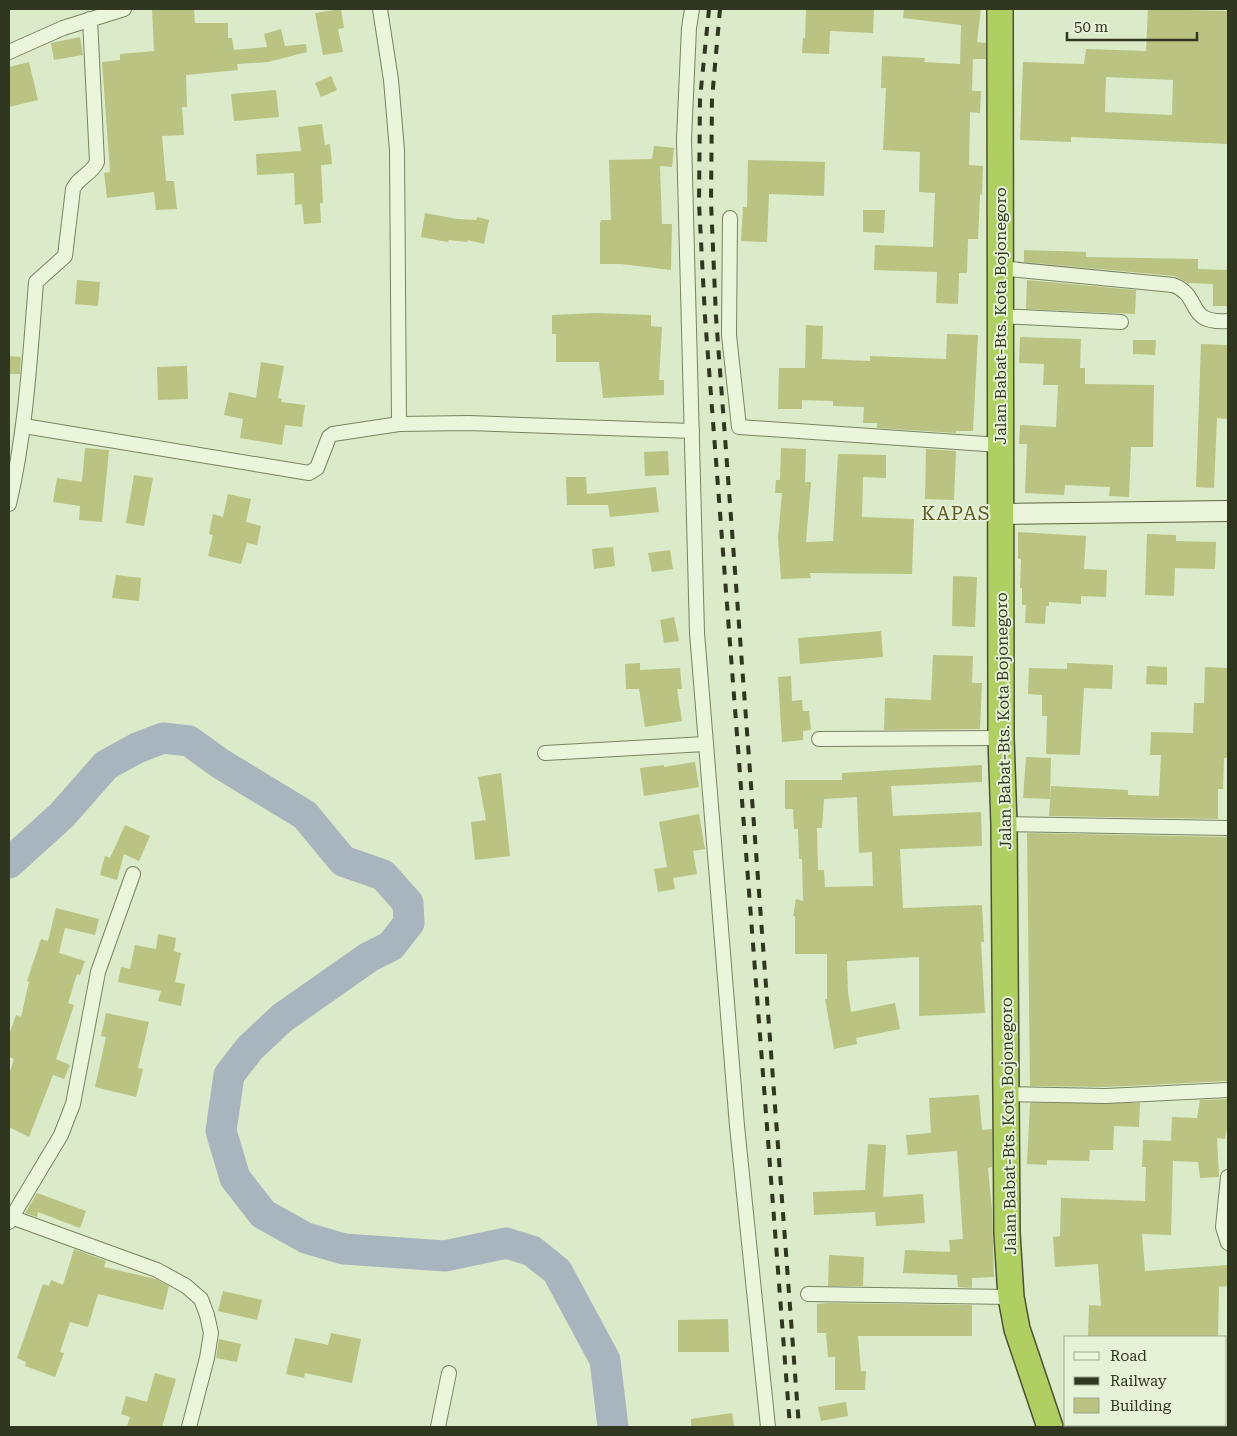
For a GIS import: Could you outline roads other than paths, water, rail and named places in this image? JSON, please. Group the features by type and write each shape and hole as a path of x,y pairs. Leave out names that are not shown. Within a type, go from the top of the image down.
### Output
{"highway":[{"name":"Jalan Babat-Bts. Kota Bojonegoro","path":"1000,9 1001,738 1004,824 1007,1233 1011,1297 1017,1329 1050,1427"}],"street":[{"path":"9,52 63,28 124,9"},
{"path":"380,9 391,80 397,150 400,424"},
{"path":"692,9 689,28 684,139 697,633 737,1126 768,1427"},
{"path":"9,504 24,426 36,282 65,256 73,189 75,184 94,169 97,162 90,19"},
{"path":"730,218 729,335 739,427 1000,445"},
{"path":"1000,268 1173,285 1183,289 1196,313 1205,320 1228,321"},
{"path":"1000,316 1121,322"},
{"path":"24,426 309,474 317,468 328,437 337,432 376,426 469,423 692,431"},
{"path":"1001,514 1228,511"},
{"path":"820,739 1001,738"},
{"path":"545,753 705,744"},
{"path":"1004,824 1228,828"},
{"path":"133,874 98,972 73,1104 61,1135 10,1220 157,1270 186,1286 201,1299 208,1315 211,1333 207,1358 189,1427"},
{"path":"1007,1094 1106,1096 1228,1090"},
{"path":"1228,1177 1223,1227 1228,1243"},
{"path":"808,1294 1011,1297"},
{"path":"438,1427 449,1373"}],"waterway":[{"path":"9,863 62,815 106,765 137,748 163,738 189,741 221,764 305,815 343,861 383,875 408,903 409,923 391,946 369,957 282,1018 250,1048 229,1075 221,1131 235,1178 263,1214 306,1238 344,1249 445,1256 506,1243 532,1251 557,1271 605,1360 613,1427"}],"railway":[{"path":"709,9 700,99 699,203 705,317 790,1427"},
{"path":"720,9 712,99 711,202 716,317 799,1427"}],"district":[{"name":"KAPAS","path":"956,513"}]}
